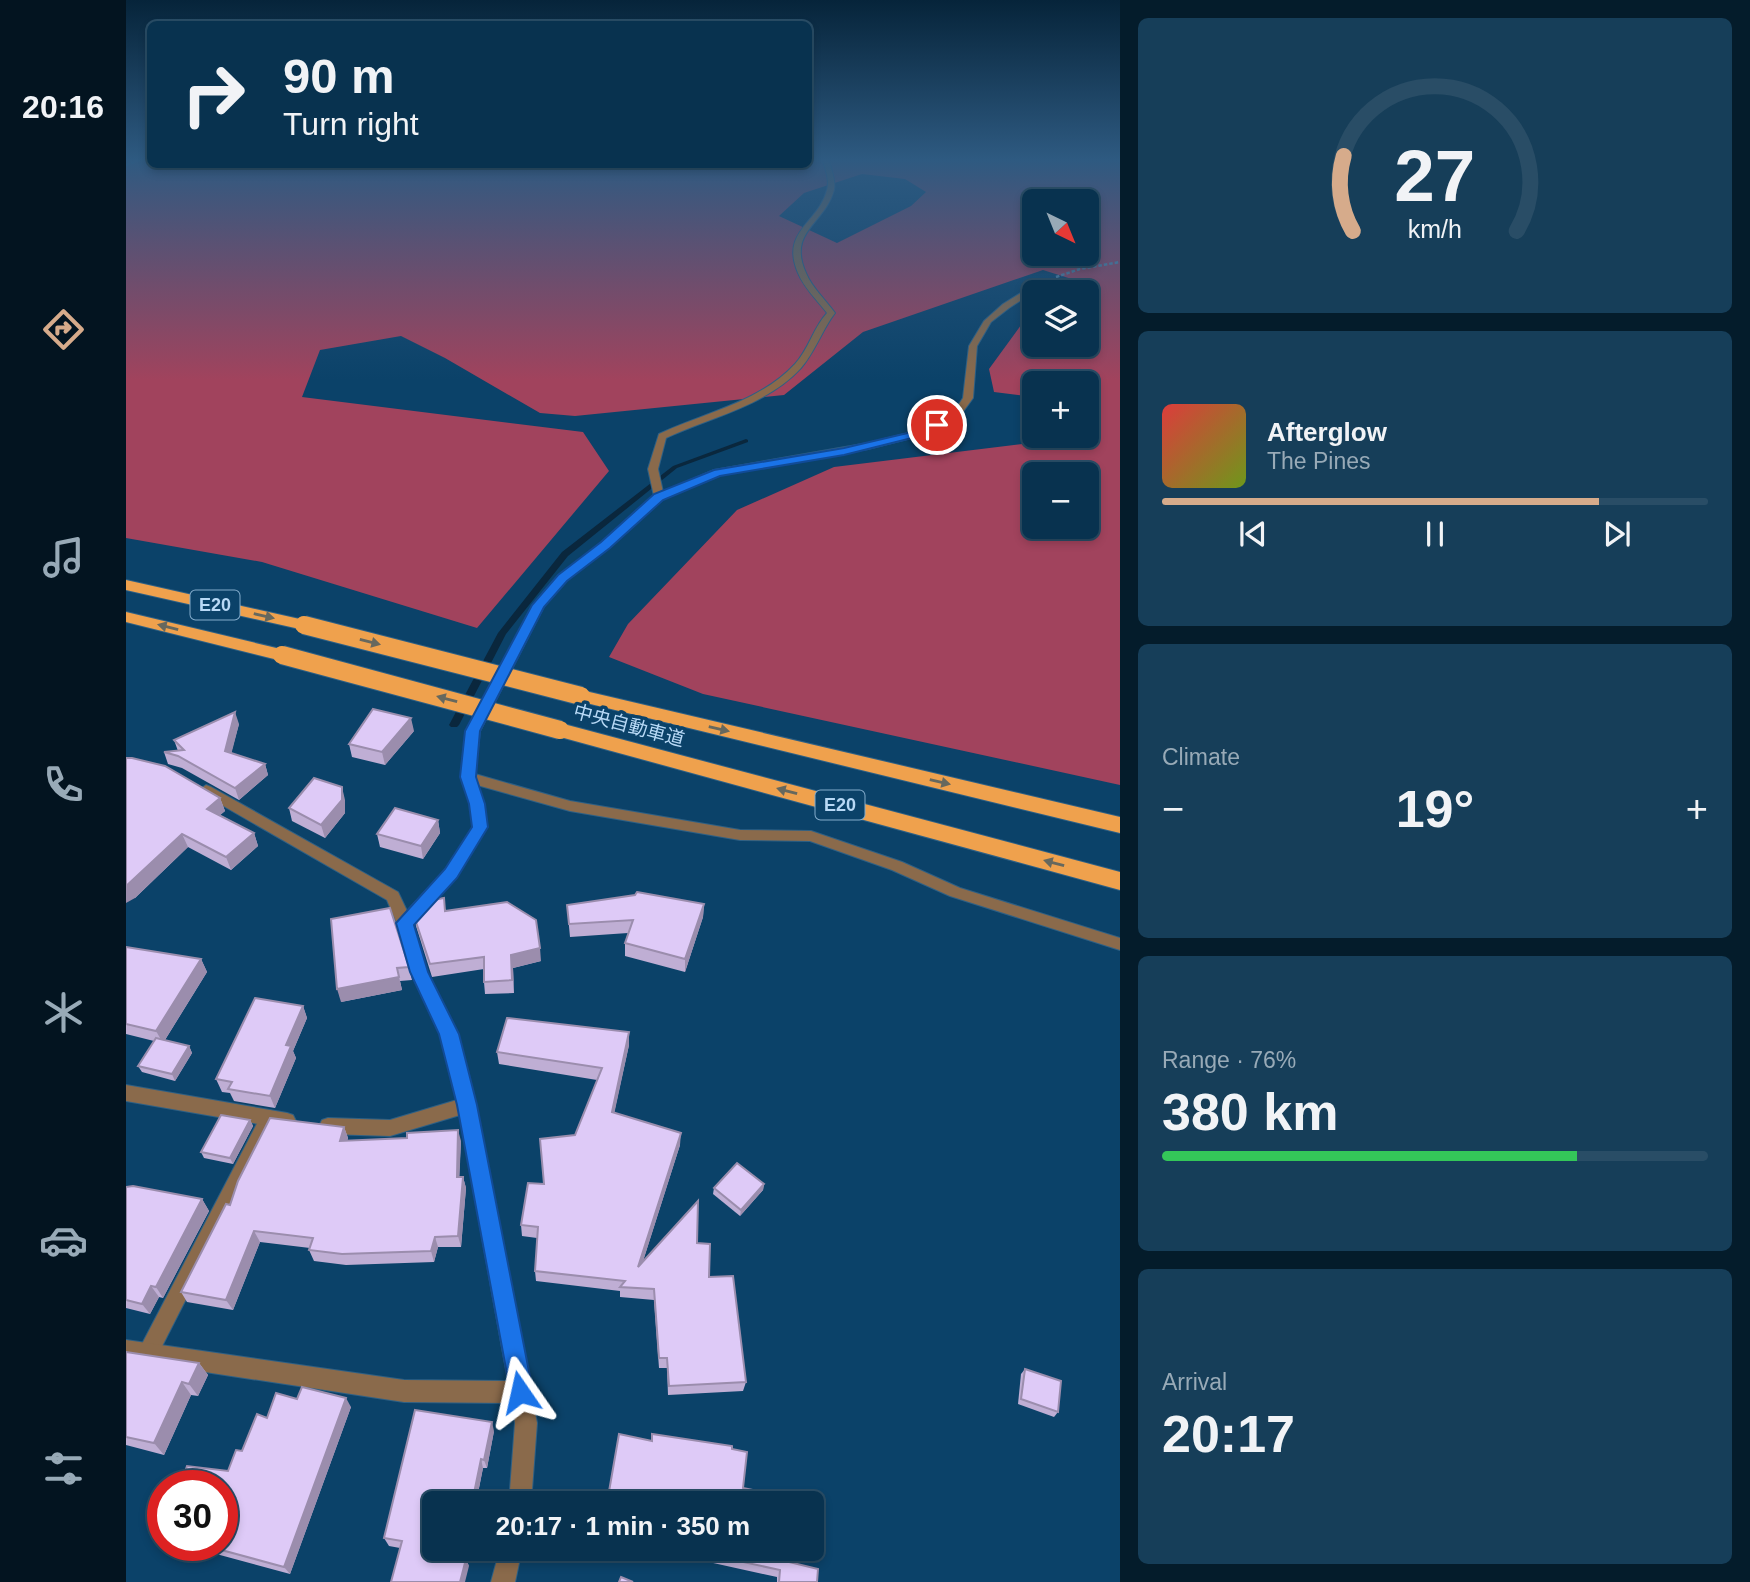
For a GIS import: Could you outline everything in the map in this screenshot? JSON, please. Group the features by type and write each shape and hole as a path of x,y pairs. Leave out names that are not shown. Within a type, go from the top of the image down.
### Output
{"highway":[{"name":"中央自動車道","path":"126,585 304,625 581,696 1120,825"},
{"name":"中央自動車道","path":"126,617 282,655 1120,881"}],"street":[{"path":"659,497 653,468 662,436 763,393 795,370 813,348 824,320 831,313 803,274 795,247 802,232"},
{"path":"405,923 451,873 480,827 477,804 468,777 473,731 538,605 562,578 606,545 659,497 718,472 869,446 920,433 954,418 968,398 973,346 988,321 1022,296"},
{"path":"468,777 570,806 740,835 811,836 897,866 955,892 1120,944"},
{"path":"188,780 393,896 405,923 419,972 449,1034 467,1105 526,1423 521,1491"},
{"path":"126,1093 269,1118 350,1128 390,1128 467,1105"},
{"path":"148,1353 269,1118"},
{"path":"126,1350 404,1391 520,1392"},
{"path":"503,1582 508,1561"}],"path":[{"path":"1050,280 1062,274 1120,262"}],"shaded area":[{"path":"126,232 813,232 837,243 859,232 1022,232 1022,266 1099,266 1099,232 1120,232 1120,785 703,694 609,657 628,624 737,510 834,467 1022,444 1022,448 1099,448 1099,371 1022,371 1022,396 994,392 989,369 1022,324 1022,357 1099,357 1099,280 1075,280 1043,270 863,332 784,395 575,416 540,413 401,336 320,350 302,397 583,432 609,471 477,628 262,562 126,538"}],"building":[{"path":"373,709 411,718 382,752 349,744"},
{"path":"235,712 225,751 265,764 235,788 178,756 164,752 184,750 174,740"},
{"path":"126,758 165,766 220,798 207,809 254,833 226,857 182,834 126,886"},
{"path":"314,778 342,787 342,800 321,825 289,808"},
{"path":"395,808 438,820 421,846 377,834"},
{"path":"637,892 704,904 685,959 625,943 633,920 569,924 567,905 635,895"},
{"path":"444,898 445,911 507,902 536,920 540,948 511,955 512,980 484,982 484,957 430,964 413,913 423,902"},
{"path":"390,908 409,967 397,968 399,977 337,989 331,919"},
{"path":"126,947 201,959 156,1031 126,1024"},
{"path":"255,998 303,1006 286,1045 291,1046 270,1096 228,1089 232,1082 216,1079"},
{"path":"507,1018 629,1032 612,1112 681,1133 638,1267 698,1201 697,1243 710,1244 709,1277 733,1276 746,1382 669,1386 667,1358 659,1358 654,1289 620,1287 625,1281 535,1271 538,1227 521,1225 528,1183 544,1184 540,1139 575,1135 602,1068 497,1052"},
{"path":"156,1038 189,1046 172,1074 138,1066"},
{"path":"221,1115 250,1120 230,1158 201,1152"},
{"path":"270,1118 344,1127 340,1141 407,1138 407,1133 458,1130 457,1177 463,1177 458,1236 435,1237 431,1251 342,1254 309,1250 313,1238 254,1231 226,1300 181,1292 226,1204 230,1205 238,1181"},
{"path":"737,1163 764,1184 741,1210 714,1188"},
{"path":"126,1187 202,1199 156,1287 151,1286 142,1304 126,1300"},
{"path":"126,1352 199,1363 189,1384 182,1382 154,1443 126,1437"},
{"path":"1025,1369 1061,1381 1058,1412 1021,1399"},
{"path":"302,1387 346,1398 284,1567 238,1555 238,1470 228,1470 236,1450 242,1451 257,1414 267,1418 276,1393 297,1399"},
{"path":"415,1410 492,1422 474,1491 422,1491 422,1561 465,1561 460,1582 391,1582 402,1541 384,1538"},
{"path":"619,1434 652,1441 652,1434 732,1446 732,1449 747,1452 743,1488 758,1491 609,1491"},
{"path":"187,1466 220,1470 186,1470"},
{"path":"738,1561 789,1561 818,1569 817,1582 779,1582 780,1570"},
{"path":"621,1577 633,1582 619,1582"}],"waterway":[{"path":"454,725 502,633 565,554 675,467 746,441"}],"route":[{"path":"520,1392 467,1105 449,1034 419,972 405,923 451,873 480,827 477,804 468,777 473,731 527,632 538,605 562,578 606,545 659,497 718,472 844,452 920,433 937,425"}]}
